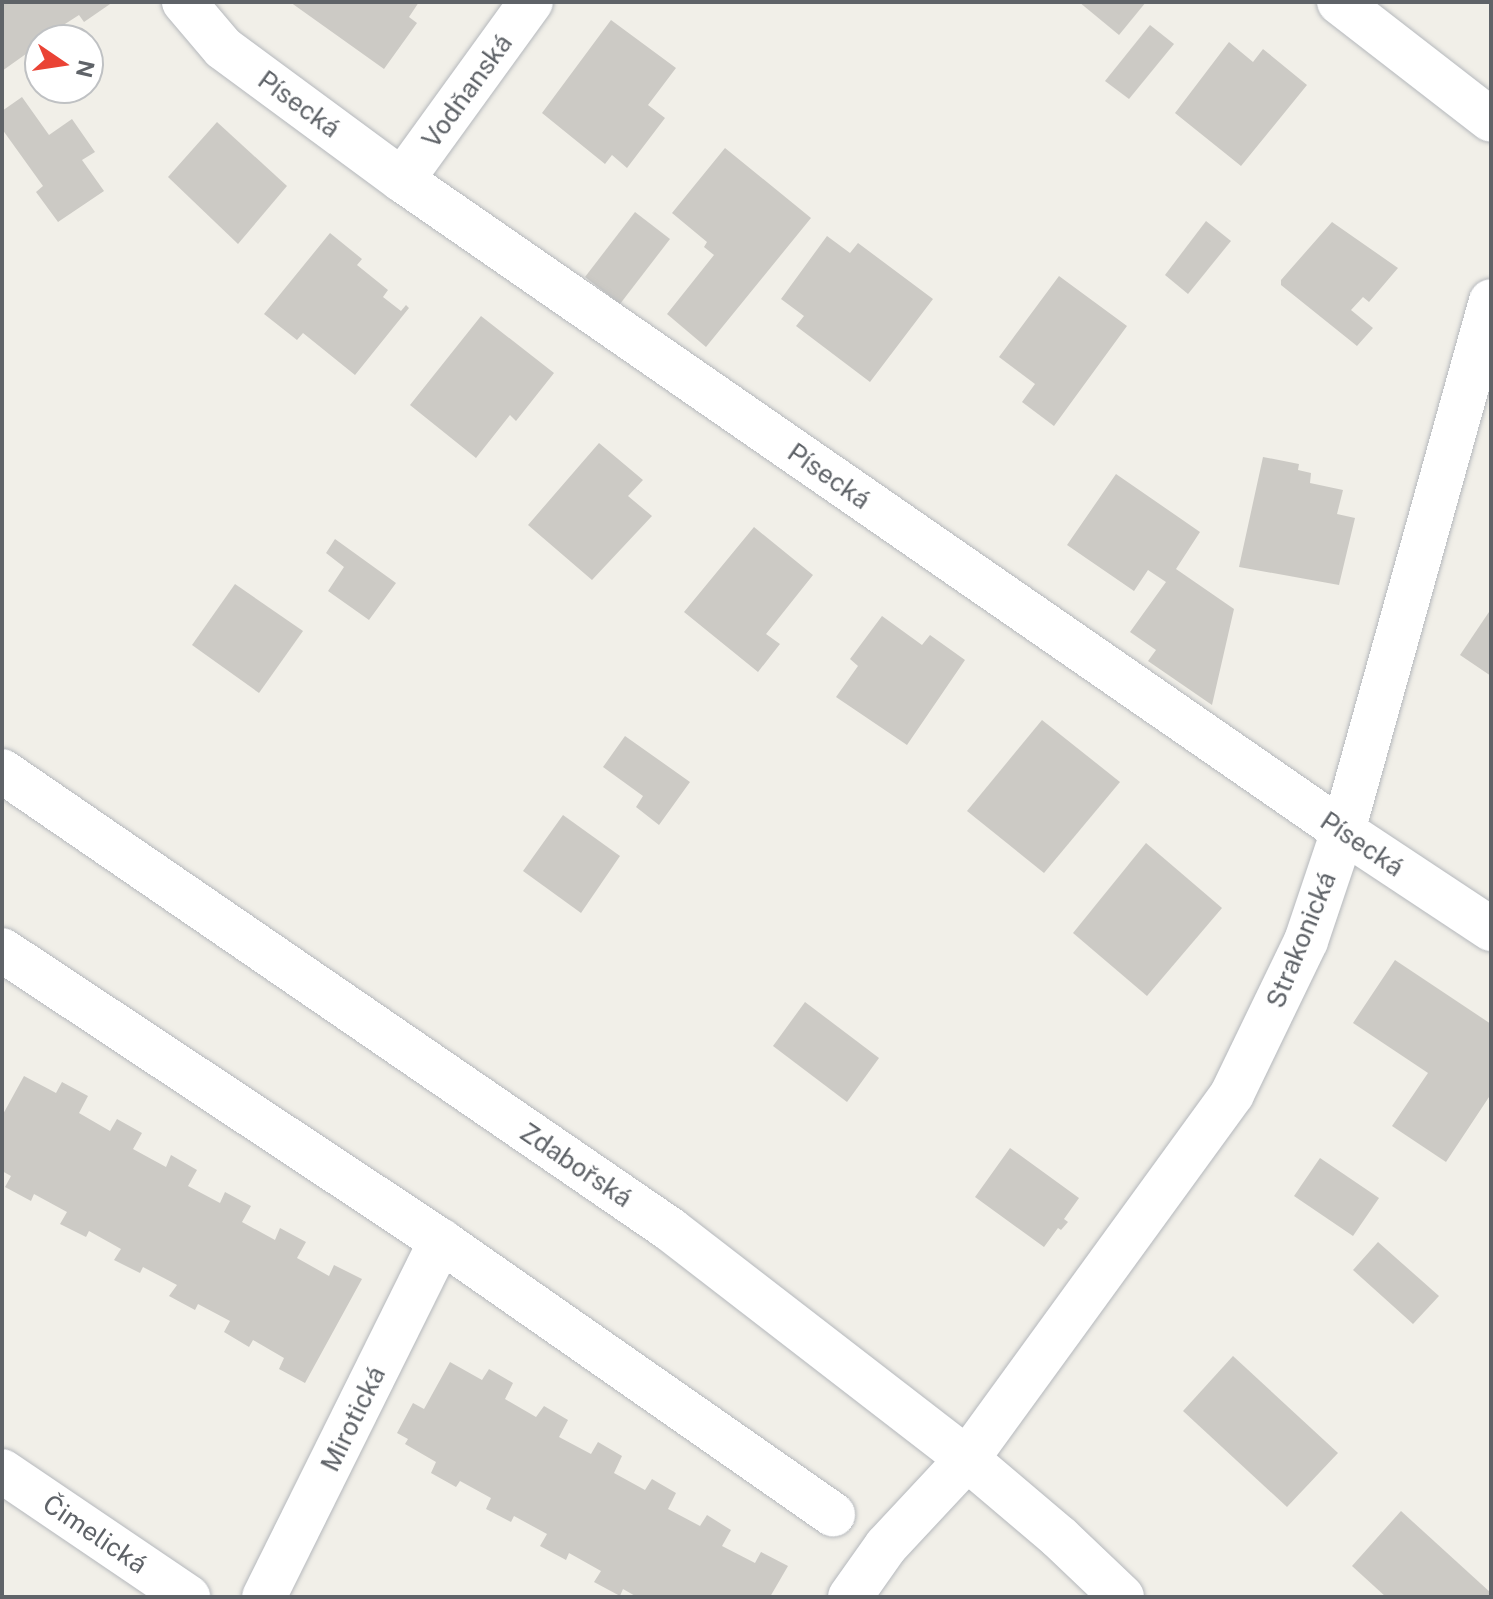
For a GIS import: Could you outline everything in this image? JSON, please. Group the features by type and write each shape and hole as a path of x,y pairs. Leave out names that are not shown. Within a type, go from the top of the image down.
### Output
{"street":[{"name":"Písecká","path":"184,2 223,48 402,180 1343,831 1491,929"},
{"name":"Vodňanská","path":"402,180 531,2"},
{"path":"1339,2 1491,120"},
{"name":"Strakonická","path":"850,1597 886,1546 967,1459 1232,1094 1306,941 1343,831 1491,301"},
{"name":"Zdabořská","path":"2,771 671,1230 967,1459 1122,1597"},
{"path":"2,950 441,1241 833,1514"},
{"name":"Mirotická","path":"264,1597 441,1241"},
{"name":"Čimelická","path":"2,1471 188,1597"}],"building":[{"path":"2,2 113,2 84,22 79,15 65,24 24,24 24,55 2,71"},
{"path":"290,2 419,2 409,17 417,23 384,69"},
{"path":"1079,2 1146,2 1119,35"},
{"path":"611,20 676,68 648,105 665,118 627,168 612,155 605,164 542,113"},
{"path":"1150,25 1174,44 1129,99 1105,81"},
{"path":"1229,42 1253,62 1263,49 1307,85 1241,166 1175,113"},
{"path":"22,97 24,104 49,135 72,119 95,152 82,160 104,191 58,222 36,192 43,186 2,129 2,111"},
{"path":"217,122 287,186 238,244 168,177"},
{"path":"725,148 811,218 706,347 667,314 714,255 704,247 707,242 672,213"},
{"path":"635,212 670,239 620,304 585,277"},
{"path":"1206,221 1231,241 1188,294 1165,275"},
{"path":"1332,222 1398,268 1369,302 1363,297 1351,310 1373,328 1357,346 1281,285 1281,280"},
{"path":"330,233 362,259 357,265 388,290 383,297 401,311 406,305 409,308 355,375 303,333 297,340 264,314"},
{"path":"827,236 850,253 858,243 933,299 870,382 796,326 804,316 781,299"},
{"path":"1059,276 1127,326 1054,426 1022,402 1035,384 999,357"},
{"path":"481,316 554,373 516,421 510,415 476,458 410,405"},
{"path":"599,443 643,480 628,496 652,516 592,580 528,525"},
{"path":"1263,457 1299,464 1298,470 1311,473 1310,483 1343,490 1337,514 1355,518 1339,585 1239,567"},
{"path":"1116,474 1200,532 1176,569 1234,609 1212,705 1148,661 1156,650 1130,632 1166,582 1148,570 1134,591 1067,545"},
{"path":"754,527 813,575 766,634 780,644 758,672 684,612"},
{"path":"335,539 396,583 369,620 328,591 344,567 326,553"},
{"path":"235,584 303,631 259,693 192,645"},
{"path":"1491,609 1491,676 1460,655"},
{"path":"882,616 922,645 930,635 965,660 907,745 836,697 858,666 850,659"},
{"path":"1042,720 1120,782 1044,873 967,811"},
{"path":"625,736 690,782 659,825 636,807 643,796 603,767"},
{"path":"563,815 620,856 581,913 523,871"},
{"path":"1146,843 1222,908 1147,996 1073,933"},
{"path":"1395,960 1491,1024 1491,1094 1446,1162 1392,1126 1428,1073 1353,1023"},
{"path":"805,1002 879,1058 847,1102 773,1046"},
{"path":"24,1076 56,1093 62,1082 88,1096 79,1113 110,1131 117,1119 142,1133 133,1149 166,1167 171,1155 197,1170 188,1186 220,1203 225,1192 251,1206 242,1222 275,1240 280,1228 306,1242 297,1258 329,1276 334,1265 362,1279 305,1383 279,1369 284,1358 253,1340 249,1347 224,1332 230,1321 198,1304 195,1310 169,1296 177,1285 143,1267 140,1273 114,1260 121,1249 89,1231 86,1237 60,1224 67,1212 34,1194 31,1201 5,1187 11,1176 2,1171 2,1116"},
{"path":"1010,1148 1079,1198 1064,1219 1068,1222 1061,1230 1058,1228 1044,1247 975,1197"},
{"path":"1320,1158 1379,1198 1353,1236 1294,1196"},
{"path":"1378,1242 1439,1296 1413,1324 1353,1270"},
{"path":"1233,1356 1338,1453 1287,1507 1183,1411"},
{"path":"450,1362 482,1380 489,1369 513,1383 505,1399 536,1417 544,1406 568,1420 559,1437 591,1454 598,1442 622,1456 614,1473 645,1490 652,1479 676,1493 668,1509 700,1526 707,1515 731,1530 722,1546 755,1563 761,1552 788,1566 770,1597 637,1597 623,1589 620,1596 594,1582 601,1571 569,1553 566,1560 540,1546 547,1534 514,1516 511,1522 486,1509 491,1498 460,1481 456,1487 431,1473 436,1462 405,1444 408,1439 397,1433 413,1403 424,1409"},
{"path":"1401,1511 1491,1593 1491,1597 1386,1597 1352,1566"}]}
